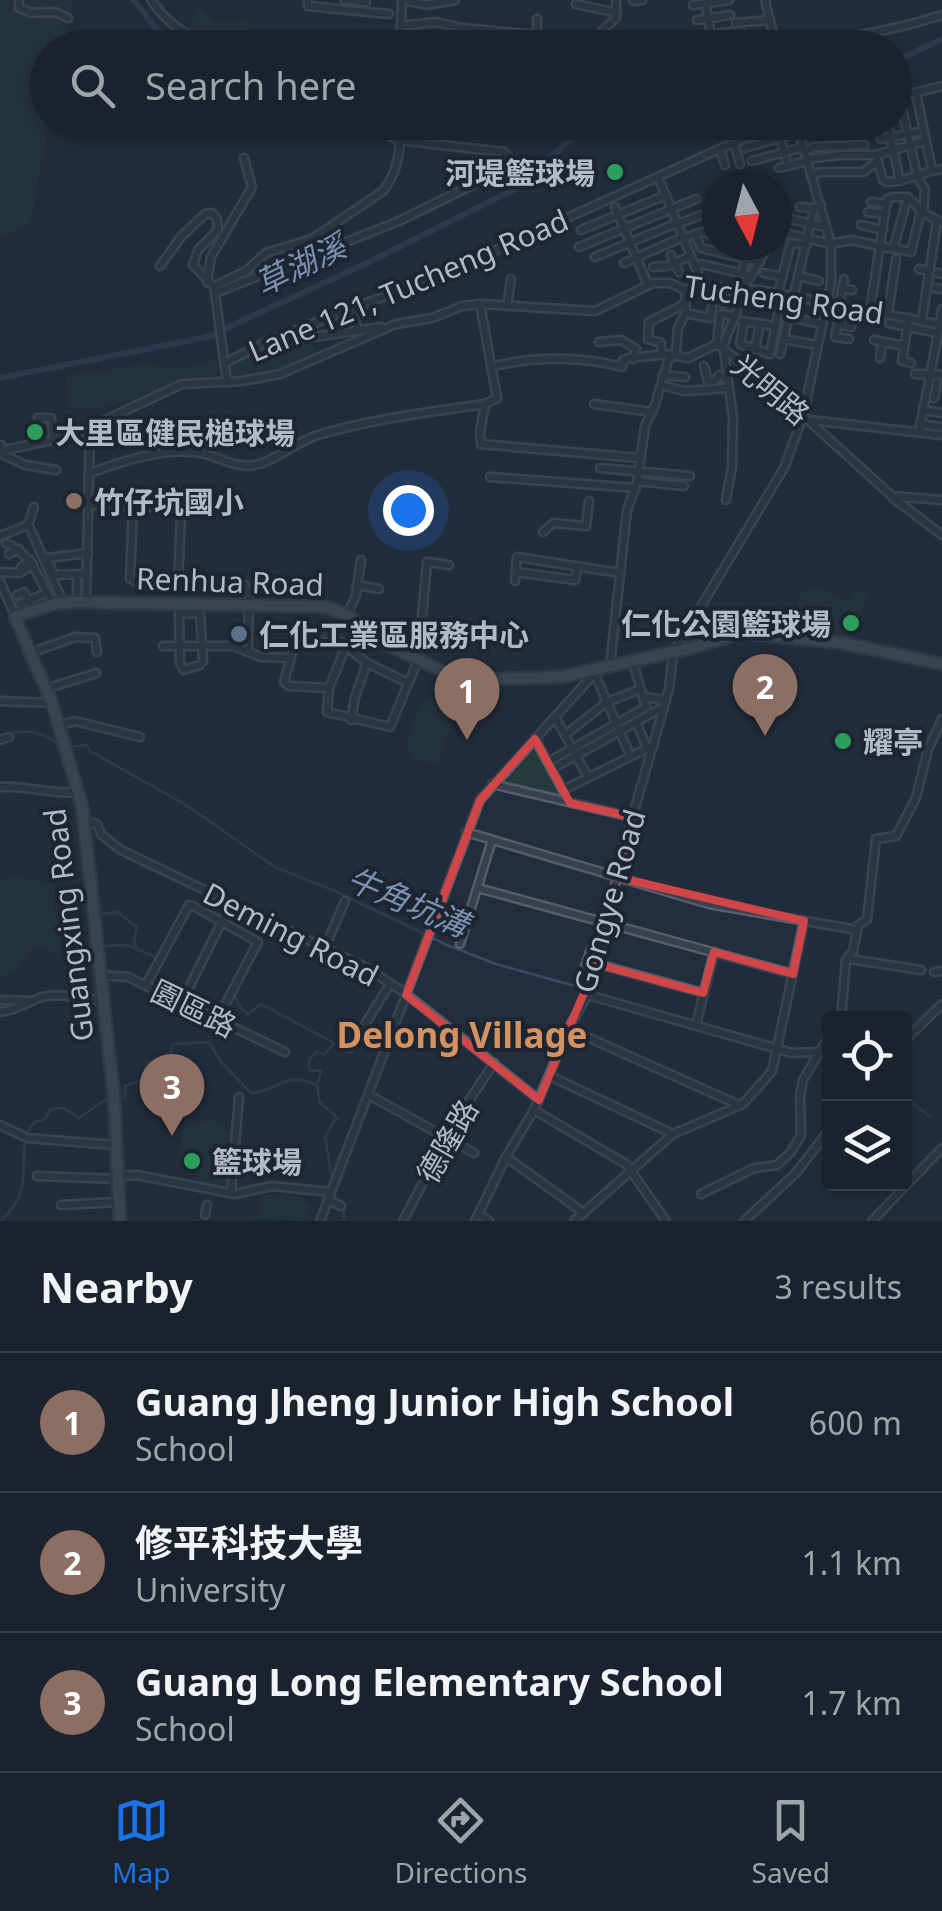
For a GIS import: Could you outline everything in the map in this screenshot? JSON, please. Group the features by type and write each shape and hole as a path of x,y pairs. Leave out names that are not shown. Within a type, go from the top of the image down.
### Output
{"main road":[{"name":"Renhua Road","path":"16,617 29,601 327,607 347,615 381,642 456,678 470,680 551,679 673,653"},
{"name":"Guangxing Road","path":"16,617 52,703 84,821 114,1100 120,1221"},
{"path":"673,653 730,635 751,633 842,643 942,664"}],"street":[{"path":"19,0 20,8 32,13 55,12 68,18"},
{"path":"151,0 180,30"},
{"path":"308,0 308,6 389,14"},
{"path":"345,0 366,1 364,12"},
{"path":"401,30 403,0 426,5 455,0"},
{"path":"604,30 617,14 616,0"},
{"path":"692,5 729,0"},
{"path":"766,0 772,30"},
{"path":"706,2 711,30"},
{"path":"576,4 617,14"},
{"path":"698,20 730,16"},
{"path":"887,30 942,16"},
{"path":"537,19 537,30"},
{"path":"736,23 769,20"},
{"path":"401,26 436,22 484,30"},
{"path":"912,94 942,86"},
{"path":"916,93 932,170"},
{"path":"912,133 923,131"},
{"path":"215,290 266,253 303,244 383,191 396,168 401,140"},
{"path":"215,290 397,222 507,170 509,158 498,150 410,140"},
{"name":"Lane 121, Tucheng Road","path":"208,384 225,364 262,344 353,310 708,160 740,140"},
{"path":"759,140 764,158"},
{"path":"744,148 773,140"},
{"path":"781,140 788,166"},
{"path":"673,653 784,468 806,418 831,284 831,244 801,140"},
{"path":"891,140 897,182 893,196"},
{"path":"898,250 911,252 925,189 908,140"},
{"path":"811,176 863,172 877,158 925,141"},
{"path":"734,143 740,164"},
{"path":"841,145 842,172"},
{"path":"779,168 814,147 864,145"},
{"path":"720,149 725,165"},
{"path":"752,161 784,152 877,158"},
{"path":"207,282 211,257 252,187 244,158"},
{"path":"877,158 883,180 897,182 942,169"},
{"path":"658,178 704,296"},
{"path":"582,230 616,211 666,195"},
{"path":"870,311 886,204 889,196 908,197 922,212 940,222 935,270 922,320"},
{"path":"745,260 738,319 740,344 770,354 791,243 851,240 893,248 908,197"},
{"path":"579,248 696,200"},
{"path":"871,202 886,204"},
{"path":"800,207 818,207"},
{"path":"780,354 818,207"},
{"path":"616,211 648,285"},
{"path":"868,212 885,214"},
{"path":"160,266 181,237 206,214 218,219 218,230 194,259 197,272 215,290 227,382"},
{"path":"596,258 702,215"},
{"path":"792,224 826,226"},
{"path":"861,226 883,230"},
{"path":"624,263 702,232"},
{"path":"792,232 808,242"},
{"path":"695,234 702,248"},
{"path":"656,265 691,256"},
{"path":"673,259 679,272"},
{"path":"888,314 896,259"},
{"path":"752,260 760,262"},
{"path":"746,275 760,262"},
{"path":"695,267 702,264 746,275"},
{"path":"919,269 935,270"},
{"path":"764,273 782,277"},
{"path":"798,276 819,281"},
{"path":"507,306 510,279"},
{"name":"Tucheng Road","path":"2,447 54,440 90,428 180,384 273,376 300,368 392,325 480,304 595,311 648,285 670,283 685,290 702,284 780,294 940,326"},
{"path":"831,284 843,284 852,290"},
{"path":"843,284 836,337 849,339"},
{"path":"724,304 728,289"},
{"path":"610,667 627,510 639,471 644,428 671,355 676,352 678,328 685,313 685,290"},
{"path":"90,473 134,458 165,453 195,452 241,466 254,465 293,444 324,434 485,404 497,398 480,304"},
{"path":"671,355 660,343 648,339 649,322 685,304"},
{"path":"920,428 923,410 934,398 940,306"},
{"path":"712,307 721,346"},
{"path":"353,310 358,332"},
{"path":"685,313 714,318 723,313 776,326"},
{"path":"342,314 345,332"},
{"path":"789,317 822,324"},
{"path":"909,318 902,361 911,363"},
{"path":"491,366 596,359 622,367 624,360 633,358 695,356 721,346 738,319"},
{"path":"838,324 850,327"},
{"path":"889,324 940,326"},
{"path":"282,342 392,325"},
{"path":"755,348 760,325"},
{"path":"784,338 817,345"},
{"path":"599,342 626,341 636,349 633,358"},
{"path":"880,358 878,341 904,346"},
{"name":"光明路","path":"721,346 733,418 732,467 726,500"},
{"name":"光明路","path":"721,346 942,535"},
{"path":"704,366 708,382 719,376 728,384"},
{"path":"915,374 937,377"},
{"path":"664,375 684,378"},
{"path":"661,385 684,391 728,384"},
{"path":"485,404 481,444 639,458"},
{"path":"594,404 652,412"},
{"path":"923,410 942,414"},
{"path":"38,418 50,418 54,440"},
{"path":"806,418 942,427"},
{"path":"81,602 87,574 90,428"},
{"path":"920,428 942,435"},
{"path":"2,447 25,465 56,470"},
{"path":"600,468 690,476"},
{"path":"490,476 684,486"},
{"path":"892,496 942,500"},
{"path":"543,532 552,523 586,526 589,501"},
{"path":"89,505 176,507 181,511 178,583"},
{"path":"133,506 130,578 136,582 244,585 248,589 248,650"},
{"path":"34,507 28,524 3,539 32,562 46,593 58,603"},
{"path":"28,524 58,603"},
{"path":"9,554 18,549"},
{"path":"87,574 54,575 47,558 88,553"},
{"path":"514,581 518,557 620,573"},
{"path":"347,615 360,560"},
{"path":"21,567 32,562"},
{"path":"0,572 16,574 32,562"},
{"path":"346,646 329,688 327,712 390,727 418,660 427,562 449,565"},
{"path":"516,572 575,580 578,566"},
{"path":"0,580 16,617"},
{"path":"77,580 81,602"},
{"path":"357,585 379,589"},
{"path":"17,595 24,592 29,601 46,593"},
{"path":"179,614 202,615 203,646 202,664 186,670 180,668 179,614"},
{"path":"329,688 286,684 283,676 294,637 300,631 326,632 367,662 408,683"},
{"path":"30,653 83,636 95,638 97,652"},
{"path":"163,646 236,646 260,657 288,658"},
{"name":"Gongye Road","path":"477,1217 539,1100 568,1030 589,992 650,745 665,704 673,653"},
{"path":"351,720 354,697 367,662"},
{"path":"633,662 647,710"},
{"path":"593,671 630,755"},
{"path":"320,1221 480,800 593,676 593,671"},
{"path":"46,689 96,672"},
{"path":"565,735 607,702 642,693 665,704"},
{"path":"0,701 52,703"},
{"path":"550,765 647,710 665,704"},
{"path":"618,727 636,721 647,710"},
{"path":"555,717 588,777"},
{"path":"842,1011 848,958 853,952 858,924 867,920 876,838 896,836 916,798 928,750 942,719"},
{"path":"563,790 650,745 636,721"},
{"path":"58,726 79,722 140,737"},
{"path":"0,740 9,737"},
{"path":"535,739 563,790 560,800"},
{"path":"492,784 632,817"},
{"path":"0,787 23,785 78,792"},
{"name":"Deming Road","path":"84,821 97,824 101,834 117,848 360,964 539,1100"},
{"path":"466,832 714,905 856,930"},
{"path":"460,944 492,840"},
{"path":"478,888 793,974"},
{"path":"325,948 345,900"},
{"path":"182,1002 231,903"},
{"path":"146,985 188,904 258,942 218,1020"},
{"path":"574,1221 673,1134 740,1105 772,1070 804,922"},
{"path":"579,984 591,949"},
{"path":"696,1023 714,952"},
{"path":"848,958 921,970"},
{"path":"596,964 704,993"},
{"name":"園區路","path":"101,975 119,974 146,985 285,1052"},
{"path":"350,1048 390,984"},
{"path":"589,992 796,1053 819,1050"},
{"path":"0,1000 32,1001 53,995 104,1001"},
{"path":"0,1012 24,1007 32,1001"},
{"path":"912,1033 942,1004"},
{"path":"568,1030 740,1105"},
{"path":"701,1194 754,1168 777,1165 791,1152 801,1135 801,1090 822,1046"},
{"name":"德隆路","path":"403,1221 446,1138 494,1063"},
{"path":"550,1076 673,1134"},
{"path":"369,1095 474,1153"},
{"path":"231,1193 239,1097"},
{"path":"534,1110 632,1170 666,1221"},
{"path":"0,1126 25,1137 117,1145"},
{"path":"744,1221 795,1174 822,1139"},
{"path":"872,1221 942,1148"},
{"path":"506,1157 584,1213"},
{"path":"38,1176 137,1175 231,1193 270,1186 331,1193 341,1206"},
{"path":"60,1205 119,1202"},
{"path":"205,1215 207,1205"},
{"path":"477,1217 490,1221"}],"highlighted area":[{"path":"535,739 570,803 632,817 616,877 804,921 793,974 714,952 703,993 596,964 539,1100 406,995 480,800"}],"green space":[{"path":"0,0 72,0 66,30 30,30 30,140 46,140 30,223 0,240"},
{"path":"197,8 215,22 251,21 247,30 189,30"},
{"path":"311,340 317,357 274,374 230,379 227,365 237,360 267,348"},
{"path":"221,358 222,369 208,380 186,381 123,403 68,407 66,376 143,365 193,367"},
{"path":"818,587 850,602 856,591 868,594 853,641 834,638 835,630 829,628 822,638 787,634 800,594"},
{"path":"432,695 445,697 453,709 458,707 438,763 415,759 406,744 420,703"},
{"path":"534,744 561,790 558,797 500,784"},
{"path":"16,876 55,885 54,915 60,920 60,952 47,953 40,947 29,950 15,972 0,977 0,883"},
{"path":"185,1116 187,1122 202,1123 208,1117 231,1131 229,1189 198,1184 200,1168 182,1166 179,1159"},
{"path":"266,1194 301,1197 310,1206 309,1215 304,1221 253,1218 260,1216 257,1203"}],"waterway":[{"path":"134,0 157,30"},
{"name":"草湖溪","path":"912,53 942,39"},
{"name":"草湖溪","path":"0,378 207,337 517,188 569,140"},
{"name":"牛角坑溝","path":"0,736 31,732 59,745"},
{"name":"牛角坑溝","path":"71,747 87,745 90,751 186,805 275,867 447,945 496,964 586,989"},
{"path":"99,914 117,912 137,927 134,941 138,950"},
{"path":"103,946 127,945 156,957"},
{"name":"牛角坑溝","path":"593,992 792,1049 817,1048"},
{"path":"234,995 248,1014 261,1004 334,1043 324,1055 317,1051 309,1060 309,1070 321,1071 318,1082"},
{"path":"120,1100 125,1097 125,1086 141,1080 147,1062 170,1054 173,1044 209,1042 222,1063 251,1093 289,1080 317,1085 320,1103 337,1117 325,1137 331,1189"},
{"path":"1,1221 21,1190 25,1134 35,1122 45,1119 51,1109 64,1108 79,1118 105,1100 112,1100"},
{"name":"牛角坑溝","path":"909,1101 931,1117"},
{"path":"343,1207 344,1221"}],"place":[{"name":"河堤籃球場","path":"615,172"},
{"name":"大里區健民槌球場","path":"35,432"},
{"name":"竹仔坑國小","path":"74,501"},
{"name":"仁化公園籃球場","path":"851,623"},
{"name":"仁化工業區服務中心","path":"239,634"},
{"name":"修平科技大學","path":"765,736"},
{"name":"Guang Jheng Junior High School","path":"467,740"},
{"name":"耀亭","path":"843,741"},
{"name":"Guang Long Elementary School","path":"172,1136"},
{"name":"籃球場","path":"192,1161"}],"district":[{"name":"Delong Village","path":"462,1034"}]}
